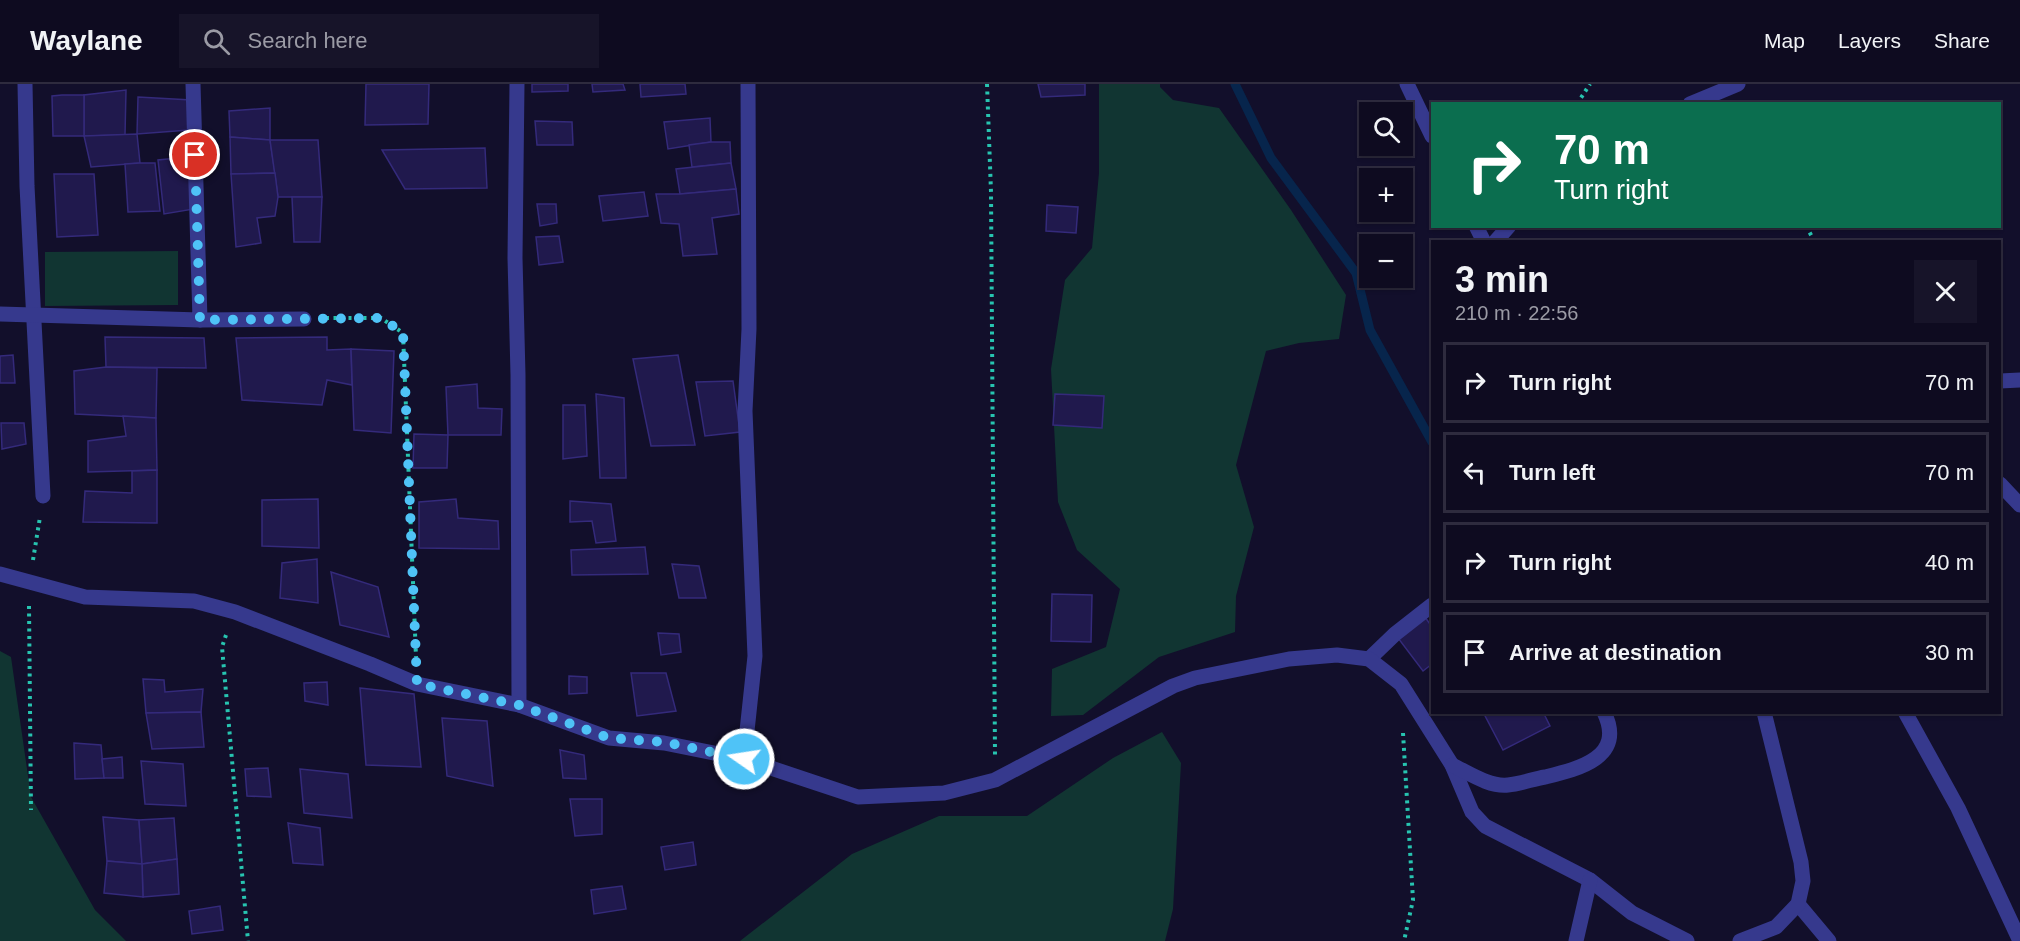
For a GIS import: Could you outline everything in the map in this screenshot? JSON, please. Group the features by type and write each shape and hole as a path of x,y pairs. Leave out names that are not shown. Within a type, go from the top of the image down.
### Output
{"street":[{"path":"25,84 27,186 43,496"},
{"path":"193,84 200,320"},
{"path":"517,84 515,258 518,375 519,705"},
{"path":"744,759 755,656 745,411 748,329 748,84"},
{"path":"1407,84 1431,134"},
{"path":"1695,102 1738,84"},
{"path":"1498,240 1507,228"},
{"path":"0,314 200,320 304,319"},
{"path":"2001,381 2020,380"},
{"path":"2001,485 2020,505"},
{"path":"0,574 85,597 194,601 235,612 370,663 417,684 519,705 609,738 664,742 744,759 858,797 944,793 995,780 1173,686 1195,678 1289,659 1337,655 1368,659 1401,684 1452,765 1472,812 1485,826 1590,880 1632,913 1687,941"},
{"path":"1368,659 1431,606"},
{"path":"1452,765 1491,783 1508,785 1577,769 1602,754 1609,743 1610,730 1605,714"},
{"path":"1740,941 1776,927 1798,904 1803,881 1801,862 1764,714"},
{"path":"1906,714 1958,808 2020,941"},
{"path":"1576,941 1590,880"},
{"path":"1798,904 1829,941"}],"path":[{"path":"987,84 991,192 995,780"},
{"path":"1578,102 1590,84"},
{"path":"304,319 381,318 403,333 417,684"},
{"path":"31,810 29,582 43,496"},
{"path":"235,612 222,647 248,941"},
{"path":"1403,729 1413,900 1404,941"}],"green space":[{"path":"1099,84 1160,84 1160,87 1173,100 1219,108 1291,210 1346,295 1339,339 1299,343 1266,351 1236,465 1254,527 1236,596 1235,632 1159,657 1083,715 1051,716 1052,669 1106,647 1120,589 1077,550 1058,502 1051,369 1065,280 1092,248 1099,173"},
{"path":"178,251 178,305 45,306 45,252"},
{"path":"0,651 11,657 31,797 95,910 126,941 0,941"},
{"path":"1162,732 1181,763 1173,909 1165,941 740,941 852,854 939,816 1027,816 1113,758"}],"building":[{"path":"366,84 429,84 428,124 365,125"},
{"path":"532,84 568,84 568,91 532,92"},
{"path":"592,84 623,84 625,90 593,92"},
{"path":"640,84 685,84 686,94 641,97"},
{"path":"1038,84 1085,84 1085,95 1041,97"},
{"path":"126,90 125,135 84,136 84,95"},
{"path":"84,95 84,136 53,136 52,96"},
{"path":"138,97 191,100 189,130 137,134"},
{"path":"270,108 270,140 230,137 229,111"},
{"path":"710,118 711,142 668,149 664,122"},
{"path":"535,121 572,122 573,145 537,145"},
{"path":"137,134 140,163 91,167 84,136"},
{"path":"230,137 270,140 275,173 231,174"},
{"path":"270,140 318,140 322,197 278,197"},
{"path":"730,142 731,163 692,167 689,145"},
{"path":"485,148 487,188 405,189 382,150"},
{"path":"187,157 194,209 164,214 158,160"},
{"path":"155,163 160,211 128,212 125,164"},
{"path":"731,163 736,189 680,194 676,169"},
{"path":"275,173 278,197 275,216 257,218 261,243 236,247 231,174"},
{"path":"54,174 94,174 98,235 57,237"},
{"path":"736,189 739,214 712,218 717,254 683,256 679,224 661,223 656,194"},
{"path":"644,192 648,216 603,221 599,196"},
{"path":"292,197 322,197 320,242 294,242"},
{"path":"537,204 556,204 557,223 540,226"},
{"path":"1047,205 1078,207 1076,233 1046,231"},
{"path":"559,236 563,262 539,265 536,237"},
{"path":"105,337 204,338 206,368 106,367"},
{"path":"327,337 327,350 351,349 352,385 327,380 322,405 242,400 236,338"},
{"path":"351,349 394,351 391,433 354,430"},
{"path":"13,355 15,383 0,383 0,356"},
{"path":"678,355 695,445 651,446 633,359"},
{"path":"106,367 157,368 156,418 75,414 74,371"},
{"path":"733,381 740,432 705,436 696,382"},
{"path":"477,384 478,408 502,409 501,435 448,435 446,387"},
{"path":"596,394 624,398 626,478 600,478"},
{"path":"1055,394 1104,396 1102,428 1053,425"},
{"path":"563,405 585,405 587,456 563,459"},
{"path":"123,416 156,418 157,470 88,472 88,441 126,436"},
{"path":"1,423 24,423 26,444 2,449"},
{"path":"414,434 448,435 447,468 413,468"},
{"path":"157,470 157,523 83,522 85,491 132,493 132,471"},
{"path":"318,499 319,548 262,546 262,500"},
{"path":"456,499 458,518 498,521 499,549 419,548 419,502"},
{"path":"570,501 611,504 616,541 596,543 592,521 570,522"},
{"path":"645,547 648,574 572,575 571,550"},
{"path":"317,559 318,603 280,598 282,563"},
{"path":"672,564 699,566 706,598 679,598"},
{"path":"331,572 378,587 389,637 340,625"},
{"path":"1052,594 1092,595 1091,642 1051,641"},
{"path":"1425,617 1431,626 1431,665 1423,671 1398,638"},
{"path":"658,633 679,634 681,652 661,655"},
{"path":"631,673 666,673 676,711 637,716"},
{"path":"569,676 587,677 587,693 569,694"},
{"path":"143,679 164,680 165,692 203,689 201,712 146,713"},
{"path":"327,682 328,705 305,701 304,683"},
{"path":"360,688 414,694 421,767 366,765"},
{"path":"201,712 204,747 152,749 146,713"},
{"path":"1484,714 1544,714 1550,726 1503,750"},
{"path":"442,718 487,721 493,786 447,776"},
{"path":"74,743 101,745 104,778 75,779"},
{"path":"560,750 584,755 586,779 563,778"},
{"path":"122,757 123,778 104,778 102,759"},
{"path":"141,761 183,764 186,806 145,804"},
{"path":"268,768 271,797 247,796 245,769"},
{"path":"300,769 348,774 352,818 304,813"},
{"path":"570,799 602,799 602,834 575,836"},
{"path":"103,817 139,820 142,864 107,861"},
{"path":"174,818 177,859 142,864 139,820"},
{"path":"288,823 320,828 323,865 293,863"},
{"path":"693,842 696,865 665,870 661,847"},
{"path":"177,859 179,894 143,897 142,864"},
{"path":"107,861 142,864 143,897 104,893"},
{"path":"622,886 626,909 594,914 591,890"},
{"path":"220,906 223,930 192,934 189,911"}],"waterway":[{"path":"1235,84 1271,158 1356,273 1370,330 1431,440"}],"route":[{"path":"195,155 200,320 381,318 403,333 417,684 519,705 609,738 664,742 744,759"}]}
